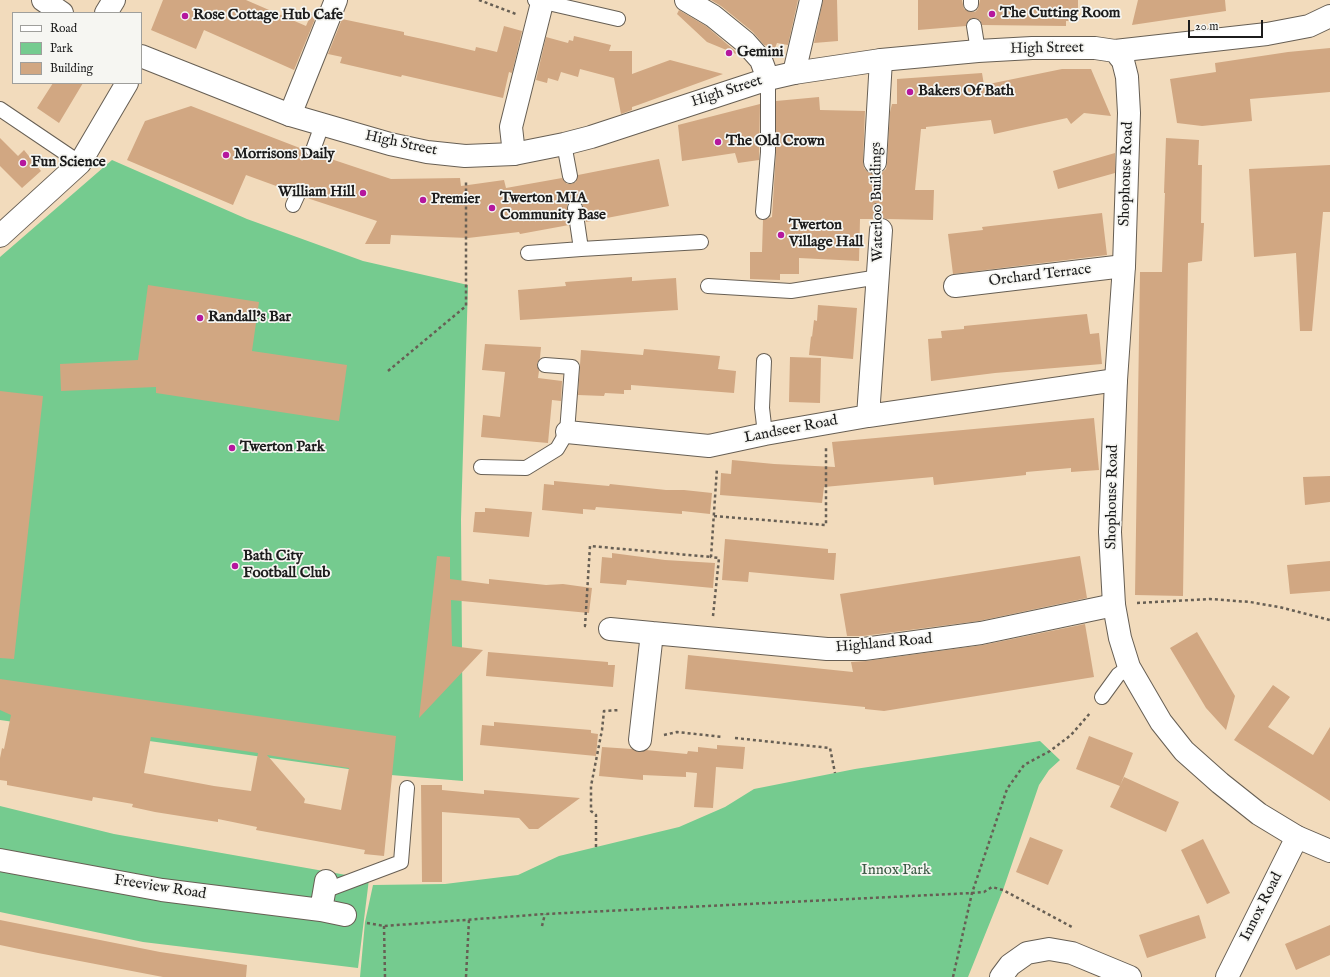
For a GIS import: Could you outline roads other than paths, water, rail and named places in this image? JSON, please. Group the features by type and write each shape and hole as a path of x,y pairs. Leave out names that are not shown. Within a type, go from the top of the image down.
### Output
{"street":[{"path":"43,0 61,12"},
{"path":"107,12 114,0"},
{"path":"290,115 336,0"},
{"path":"686,0 713,16 745,42 761,60 768,79"},
{"path":"794,73 811,0"},
{"path":"514,154 511,127 538,8"},
{"name":"High Street","path":"142,58 290,115 322,125 427,152 465,156 514,154 564,144 591,137 768,79 794,73 881,60 978,51 1032,48 1095,48 1115,51 1267,34 1309,26 1330,16"},
{"name":"Shophouse Road","path":"1115,51 1123,61 1129,113 1124,266 1116,380 1110,532 1114,605 1120,638 1129,666 1161,722 1184,751 1220,783 1254,809 1297,837 1330,851"},
{"name":"Waterloo Buildings","path":"875,162 881,60"},
{"path":"0,236 80,163 126,84"},
{"name":"Waterloo Buildings","path":"868,416 881,230"},
{"name":"Orchard Terrace","path":"955,286 1124,266"},
{"name":"Landseer Road","path":"567,432 709,446 765,434 868,416 1116,380"},
{"name":"Highland Road","path":"610,629 827,649 864,649 981,633 1114,605"},
{"path":"640,740 652,633"},
{"name":"Innox Road","path":"1227,977 1297,837"},
{"name":"Freeview Road","path":"0,860 162,890 324,894 345,915"},
{"path":"1001,977 1010,965 1027,954 1049,949 1072,953 1130,977"}],"lane":[{"path":"538,8 618,19"},
{"path":"974,26 978,51"},
{"path":"763,212 768,152 768,79"},
{"path":"0,109 80,163"},
{"path":"313,150 322,125"},
{"path":"564,144 570,176"},
{"path":"575,208 581,249"},
{"path":"528,253 701,242"},
{"path":"708,286 792,291 878,277"},
{"path":"764,361 762,408 765,434"},
{"path":"481,467 526,468 557,449 567,432 572,367 545,365"},
{"path":"1102,697 1118,675 1129,666"},
{"path":"324,894 401,862 407,788"}],"place":[{"name":"The Cutting Room","path":"992,14"},
{"name":"Rose Cottage Hub Cafe","path":"185,16"},
{"name":"Gemini","path":"729,53"},
{"name":"Bakers Of Bath","path":"910,92"},
{"name":"The Old Crown","path":"718,142"},
{"name":"Morrisons Daily","path":"226,155"},
{"name":"Fun Science","path":"23,163"},
{"name":"William Hill","path":"363,193"},
{"name":"Premier","path":"423,200"},
{"name":"Twerton MIA Community Base","path":"492,208"},
{"name":"Twerton Village Hall","path":"781,235"},
{"name":"Randall's Bar","path":"200,318"},
{"name":"Twerton Park","path":"232,448"},
{"name":"Bath City Football Club","path":"235,566"}],"park label":[{"name":"Innox Park","path":"896,871"}]}
